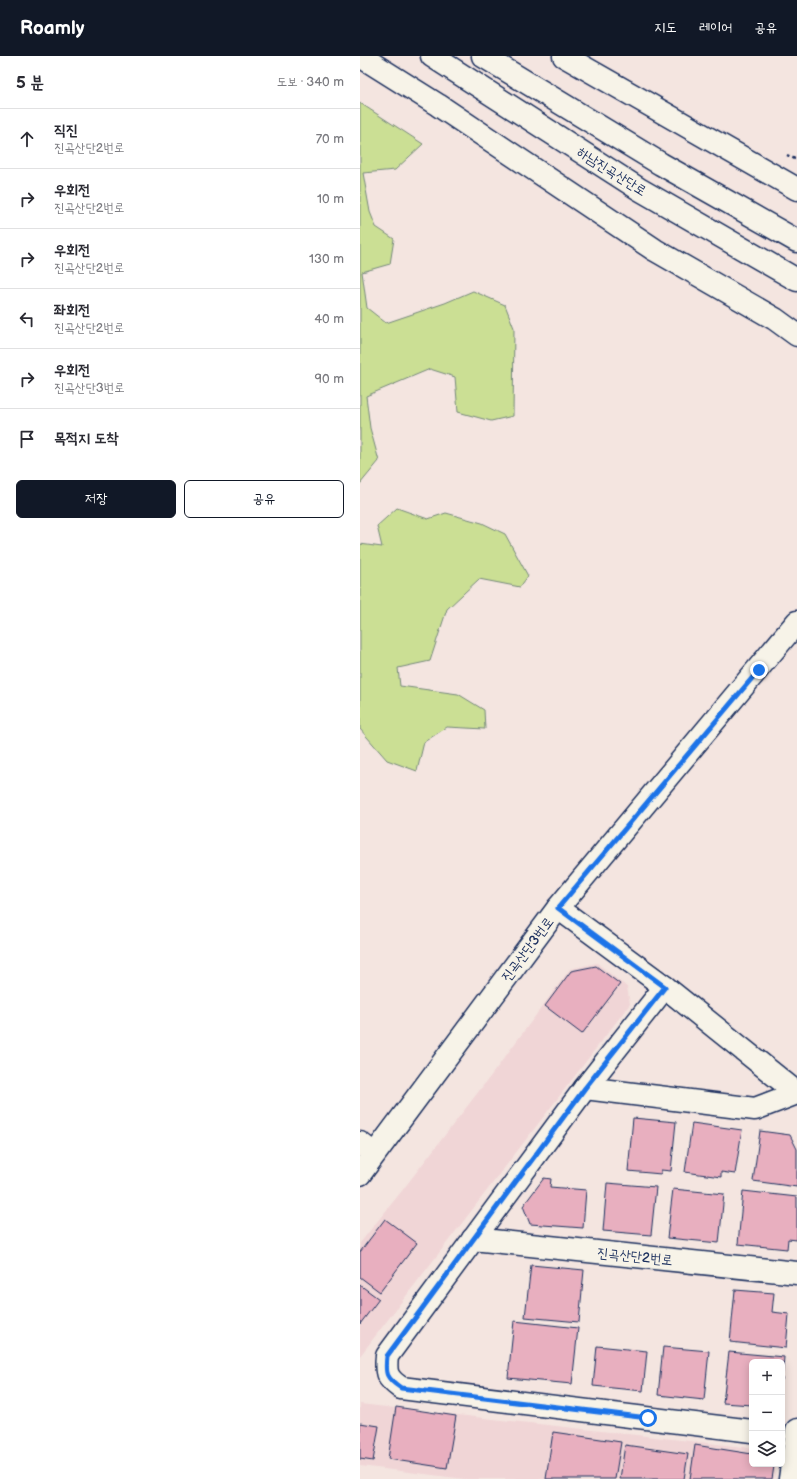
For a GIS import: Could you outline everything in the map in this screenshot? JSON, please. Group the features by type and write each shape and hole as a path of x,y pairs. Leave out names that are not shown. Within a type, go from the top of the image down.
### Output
{"main road":[{"path":"360,56 438,105 655,250 775,319 797,335"},
{"name":"하남진곡산단로","path":"432,56 639,189 794,278"},
{"path":"483,56 661,164 797,242"},
{"path":"564,56 797,189"},
{"path":"775,319 797,327"},
{"name":"진곡산단3번로","path":"360,1174 367,1148 558,908 759,670 797,622"},
{"path":"558,908 665,987 797,1093"},
{"path":"665,987 585,1088 387,1356 385,1369 389,1380 401,1388 749,1431"},
{"path":"585,1088 754,1109 797,1093"},
{"name":"진곡산단2번로","path":"473,1239 797,1273"},
{"path":"790,1479 792,1434"}],"shaded area":[{"path":"597,963 627,987 630,1004 360,1356 360,1243 496,1069 570,969"},
{"path":"360,1404 749,1448 749,1467 776,1467 774,1479 465,1479 360,1466"}],"green space":[{"path":"360,103 423,144 395,170 363,173 370,212 376,227 394,239 390,264 362,272 367,308 386,323 445,303 473,291 505,305 514,328 513,416 491,421 458,412 455,377 430,369 366,396 370,428 379,461 360,484"},
{"path":"397,508 428,519 446,513 482,523 505,534 528,576 520,587 479,579 447,609 430,661 398,668 400,686 458,694 484,710 485,729 447,727 424,742 417,771 387,760 360,729 360,544 382,547 377,526"}],"building":[{"path":"596,966 620,984 582,1034 545,1006 571,971"},
{"path":"633,1118 676,1122 671,1171 661,1170 661,1174 628,1171"},
{"path":"692,1123 742,1130 735,1174 721,1172 721,1177 685,1172"},
{"path":"760,1131 790,1135 797,1149 797,1187 753,1181"},
{"path":"544,1178 551,1179 550,1187 586,1190 583,1228 530,1224 523,1206"},
{"path":"607,1183 656,1187 651,1235 603,1231"},
{"path":"673,1189 724,1194 719,1243 667,1238"},
{"path":"743,1191 797,1197 797,1240 788,1239 787,1249 738,1244"},
{"path":"385,1219 417,1243 380,1292 360,1277 360,1252"},
{"path":"531,1265 584,1270 579,1322 525,1317"},
{"path":"360,1285 379,1299 360,1324"},
{"path":"735,1290 774,1293 772,1312 789,1314 786,1348 730,1342"},
{"path":"514,1321 578,1328 572,1384 508,1378"},
{"path":"597,1346 647,1351 643,1391 593,1386"},
{"path":"663,1347 709,1351 704,1400 658,1395"},
{"path":"729,1352 784,1357 784,1359 749,1359 749,1405 723,1403"},
{"path":"396,1407 456,1416 447,1468 388,1459"},
{"path":"360,1423 379,1426 373,1461 360,1459"},
{"path":"553,1432 621,1442 615,1479 546,1479"},
{"path":"625,1445 688,1454 684,1479 620,1479"},
{"path":"695,1445 749,1454 749,1467 774,1467 772,1479 690,1479"}],"route":[{"path":"648,1418 401,1388 389,1380 385,1369 387,1356 585,1088 665,987 558,908 759,670"}]}
